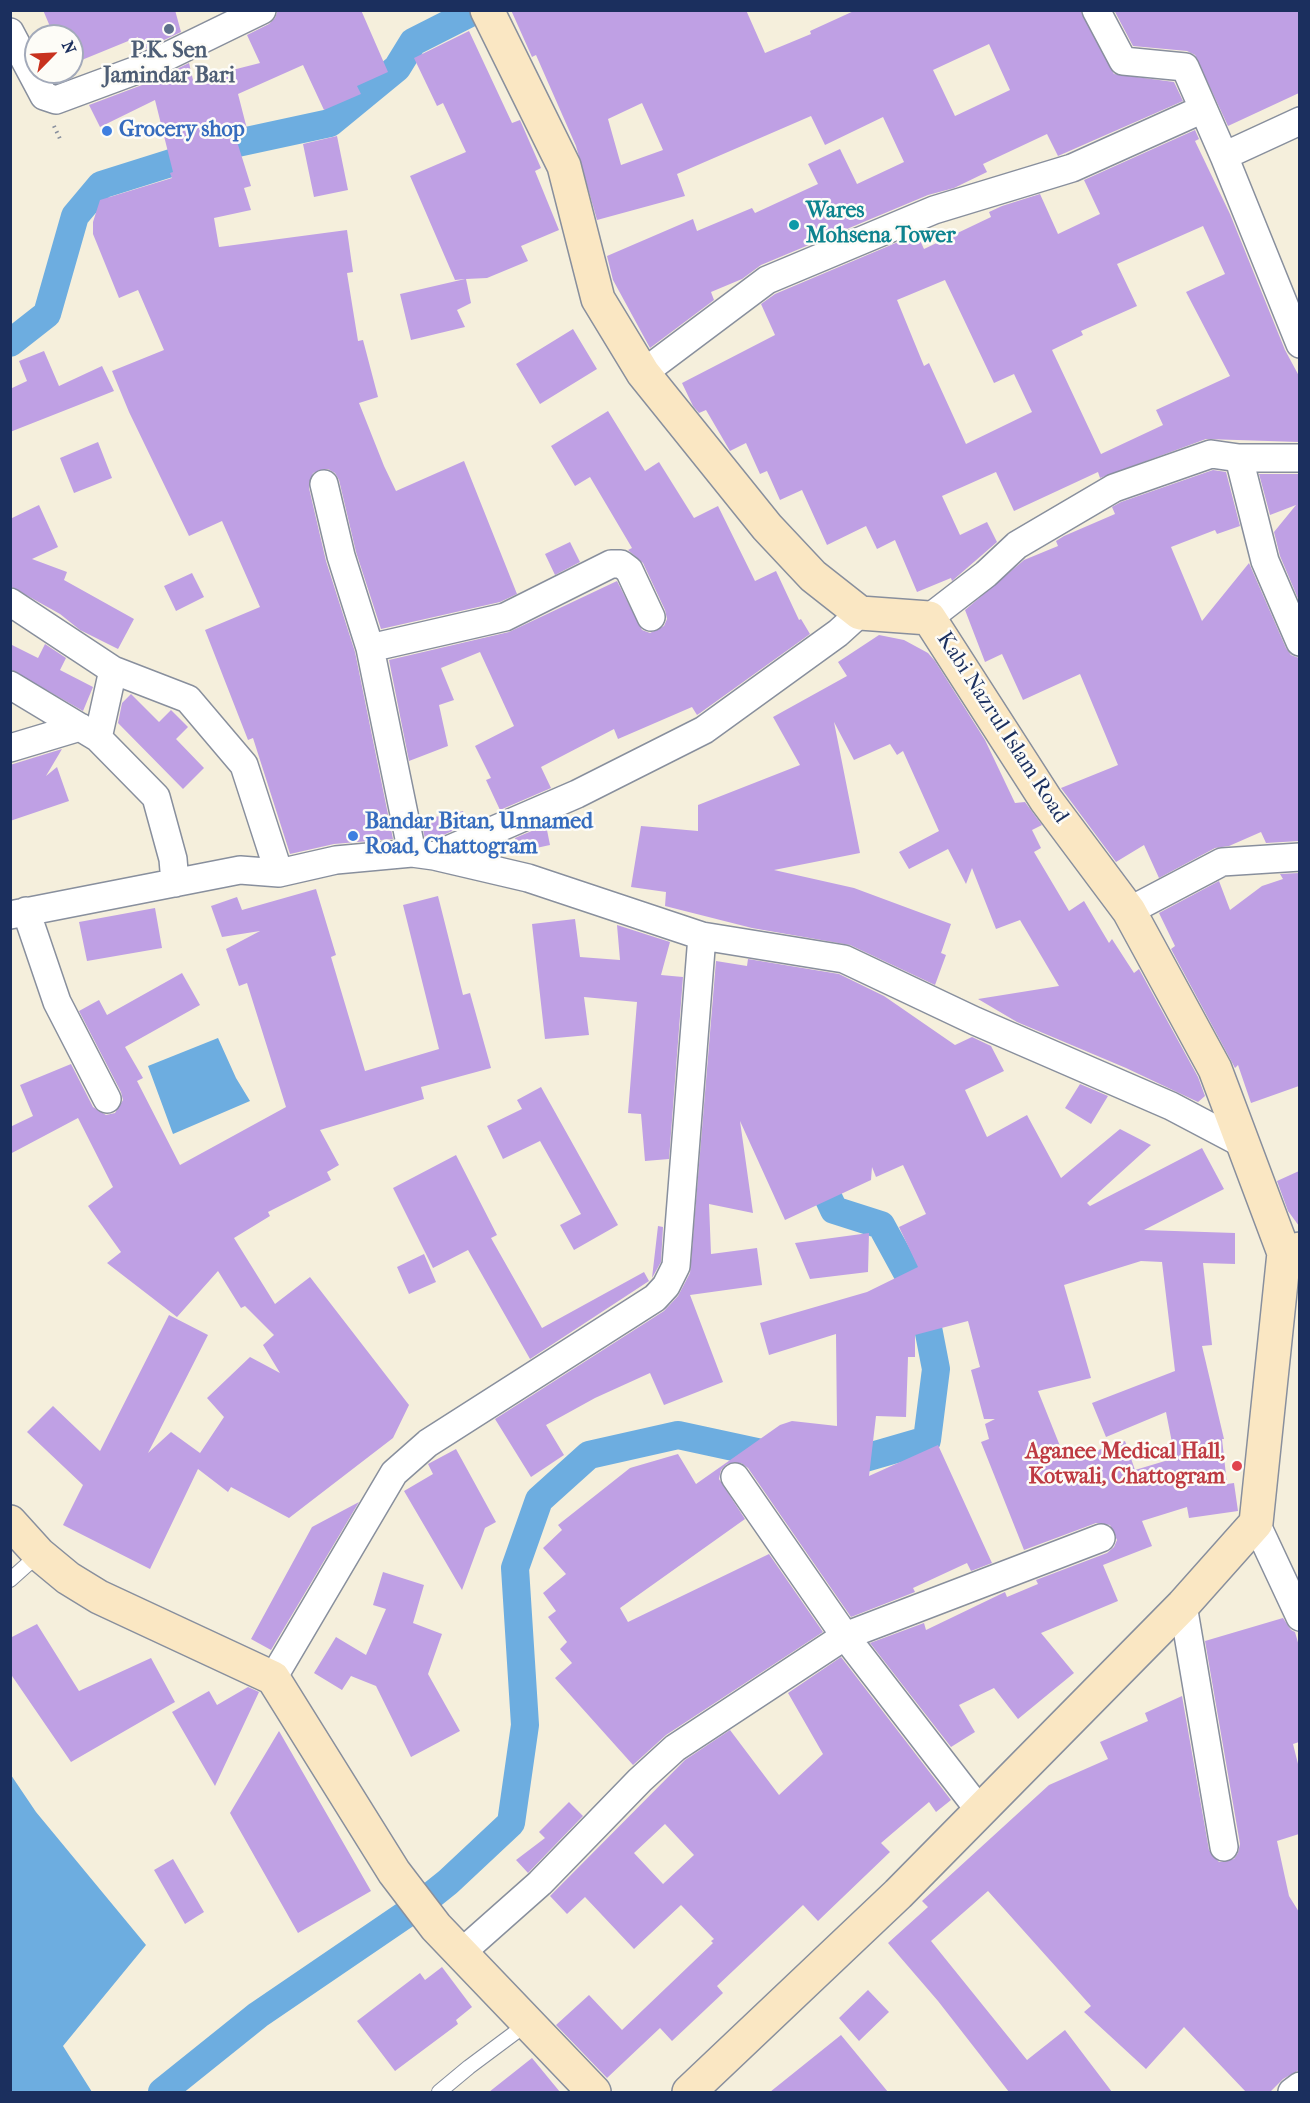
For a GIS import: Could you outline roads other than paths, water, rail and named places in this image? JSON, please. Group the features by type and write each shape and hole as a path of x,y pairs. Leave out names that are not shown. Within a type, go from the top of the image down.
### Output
{"main road":[{"path":"491,16 564,166 598,298 643,373 767,527 813,576 860,613"},
{"name":"Kabi Nazrul Islam Road","path":"860,613 929,618 1046,800 1129,911 1215,1069 1292,1251"},
{"path":"689,2092 898,1894 1183,1605 1256,1523 1292,1251"},
{"path":"10,1522 39,1554 68,1578 99,1597 273,1678 394,1872 436,1927 594,2092"}],"street":[{"path":"10,32 44,96 56,100 145,67 262,10"},
{"path":"1096,10 1124,61 1185,67 1224,156 1299,344"},
{"path":"643,373 767,280 933,210 1072,168 1203,109"},
{"path":"1224,156 1299,121"},
{"path":"929,618 986,574 1017,545 1114,488 1211,454 1239,458 1299,458"},
{"path":"1239,458 1264,561 1299,642"},
{"path":"324,484 341,556 370,648 423,854"},
{"path":"370,648 505,617 611,564 621,564 629,570 651,618"},
{"path":"10,602 113,670 188,699 244,765 279,873"},
{"path":"423,854 577,794 704,730 838,633 860,613"},
{"path":"89,732 113,670"},
{"path":"10,685 89,732 156,796 173,859 175,883"},
{"path":"10,748 89,732"},
{"path":"107,1100 57,1002 18,913 240,870 279,873 336,860 423,854 528,878 702,936 844,959 975,1022 1171,1106 1245,1144"},
{"path":"1129,911 1221,862 1299,857"},
{"path":"273,1678 394,1473 428,1443 655,1298 666,1286 675,1266 702,936"},
{"path":"735,1478 845,1636 980,1810"},
{"path":"1256,1523 1299,1617"},
{"path":"461,1953 540,1883 640,1780 675,1748 845,1636 1101,1538"},
{"path":"1183,1605 1224,1847"},
{"path":"1292,2092 1299,2086"}],"lane":[{"path":"10,1580 39,1554"},
{"path":"439,2092 528,2023"}],"water":[{"path":"218,1038 236,1078 250,1101 173,1134 148,1066"},
{"path":"11,1775 36,1812 146,1945 63,2046 92,2092 11,2092"}],"waterway":[{"path":"10,343 47,314 75,216 101,185 228,145 330,123 397,68 413,42 476,10"},
{"path":"813,1165 834,1210 881,1225 923,1302 936,1369 927,1440 865,1458 832,1457"},
{"path":"162,2092 258,2015 418,1906 448,1882 511,1823 525,1725 515,1568 539,1500 589,1455 678,1435 766,1454 783,1455"}],"place":[{"name":"P.K. Sen Jamindar Bari","path":"169,29"},
{"name":"Grocery shop","path":"107,131"},
{"name":"Wares Mohsena Tower","path":"794,225"},
{"name":"Bandar Bitan, Unnamed Road, Chattogram","path":"353,836"},
{"name":"Aganee Medical Hall, Kotwali, Chattogram","path":"1237,1466"}]}
